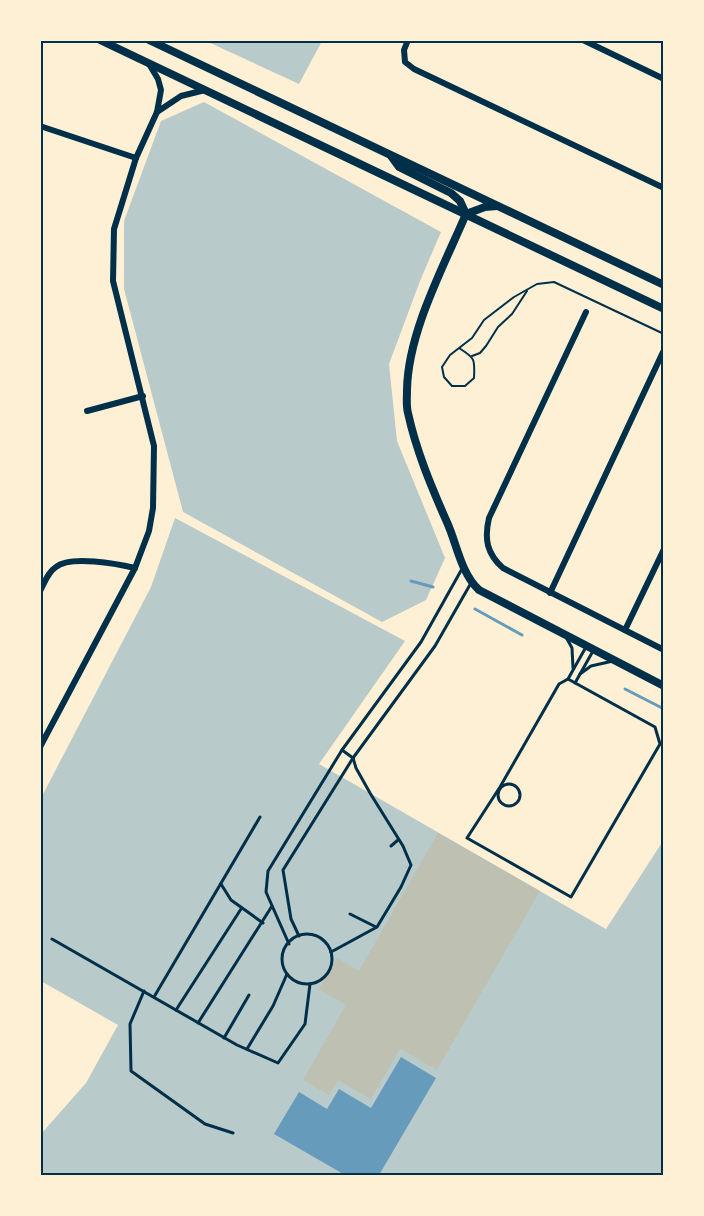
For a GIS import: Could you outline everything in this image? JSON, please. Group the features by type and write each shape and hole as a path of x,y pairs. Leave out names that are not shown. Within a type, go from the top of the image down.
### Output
{"main road":[{"path":"100,40 663,309"},
{"path":"149,40 663,285"},
{"path":"389,153 399,167 452,192 460,201 466,214"},
{"path":"466,214 484,207 498,206"}],"street":[{"path":"408,40 404,50 405,62 414,69 663,188"},
{"path":"583,40 663,79"},
{"path":"40,747 135,568 149,531 153,508 154,446 113,281 114,229 136,158 157,112 161,90 148,63"},
{"path":"157,112 182,96 204,90"},
{"path":"40,126 136,158"},
{"path":"466,214 416,333 407,384 407,411 430,483 463,566 471,583 479,590 663,686"},
{"path":"586,312 489,518 486,540 494,561 503,568 663,650"},
{"path":"550,593 663,352"},
{"path":"87,411 142,396"},
{"path":"625,630 663,549"},
{"path":"40,591 49,574 61,563 104,561 135,568"}],"lane":[{"path":"289,944 266,892 268,871 342,750 421,642 463,566"},
{"path":"299,936 291,919 283,870 353,758 435,646 471,583"},
{"path":"566,636 572,648 573,670"},
{"path":"568,679 655,727 660,744 571,897 467,838 500,787 559,684 568,679 590,649"},
{"path":"575,683 590,649"},
{"path":"580,674 591,666 615,661"},
{"path":"331,952 377,927 402,887 411,865 403,846 356,768 353,758 342,750"},
{"path":"507,783 519,788 521,796 518,802 512,806 505,806 499,801 500,787 507,783"},
{"path":"154,997 260,817"},
{"path":"391,846 398,840"},
{"path":"221,883 231,900 263,923"},
{"path":"198,1023 272,906"},
{"path":"176,1010 241,909"},
{"path":"350,914 377,927"},
{"path":"305,934 317,936 327,944 331,952 331,967 325,977 315,984 303,985 292,980 284,970 282,958 289,944 294,938 305,934"},
{"path":"52,939 224,1038 278,1063 305,1024 310,984"},
{"path":"247,1049 273,1006 288,974"},
{"path":"144,991 130,1024 131,1071 205,1124 233,1133"},
{"path":"224,1038 249,995"}],"path":[{"path":"459,348 472,356 475,363 474,378 465,386 452,386 444,377 442,367 450,355 459,348 472,338 484,320 514,297 537,284 554,282 663,334"},
{"path":"472,356 480,353 486,346 498,327 512,314 528,289"}],"shaded area":[{"path":"322,40 299,84 206,41"},
{"path":"204,102 441,232 389,364 397,441 445,558 426,600 382,622 183,512 124,289 124,221 161,121"},
{"path":"175,518 405,641 319,764 606,929 663,841 663,1175 41,1175 41,1134 86,1083 118,1025 41,981 40,800 151,587"}],"water":[{"path":"401,1057 436,1078 379,1175 345,1175 274,1134 299,1092 327,1109 339,1089 371,1108"}],"building":[{"path":"438,833 540,891 437,1070 400,1049 371,1099 338,1080 329,1095 303,1080 346,1005 319,989 337,958 359,971"}],"waterway":[{"path":"411,581 433,587"},
{"path":"475,609 522,635"},
{"path":"625,689 664,709"}]}
